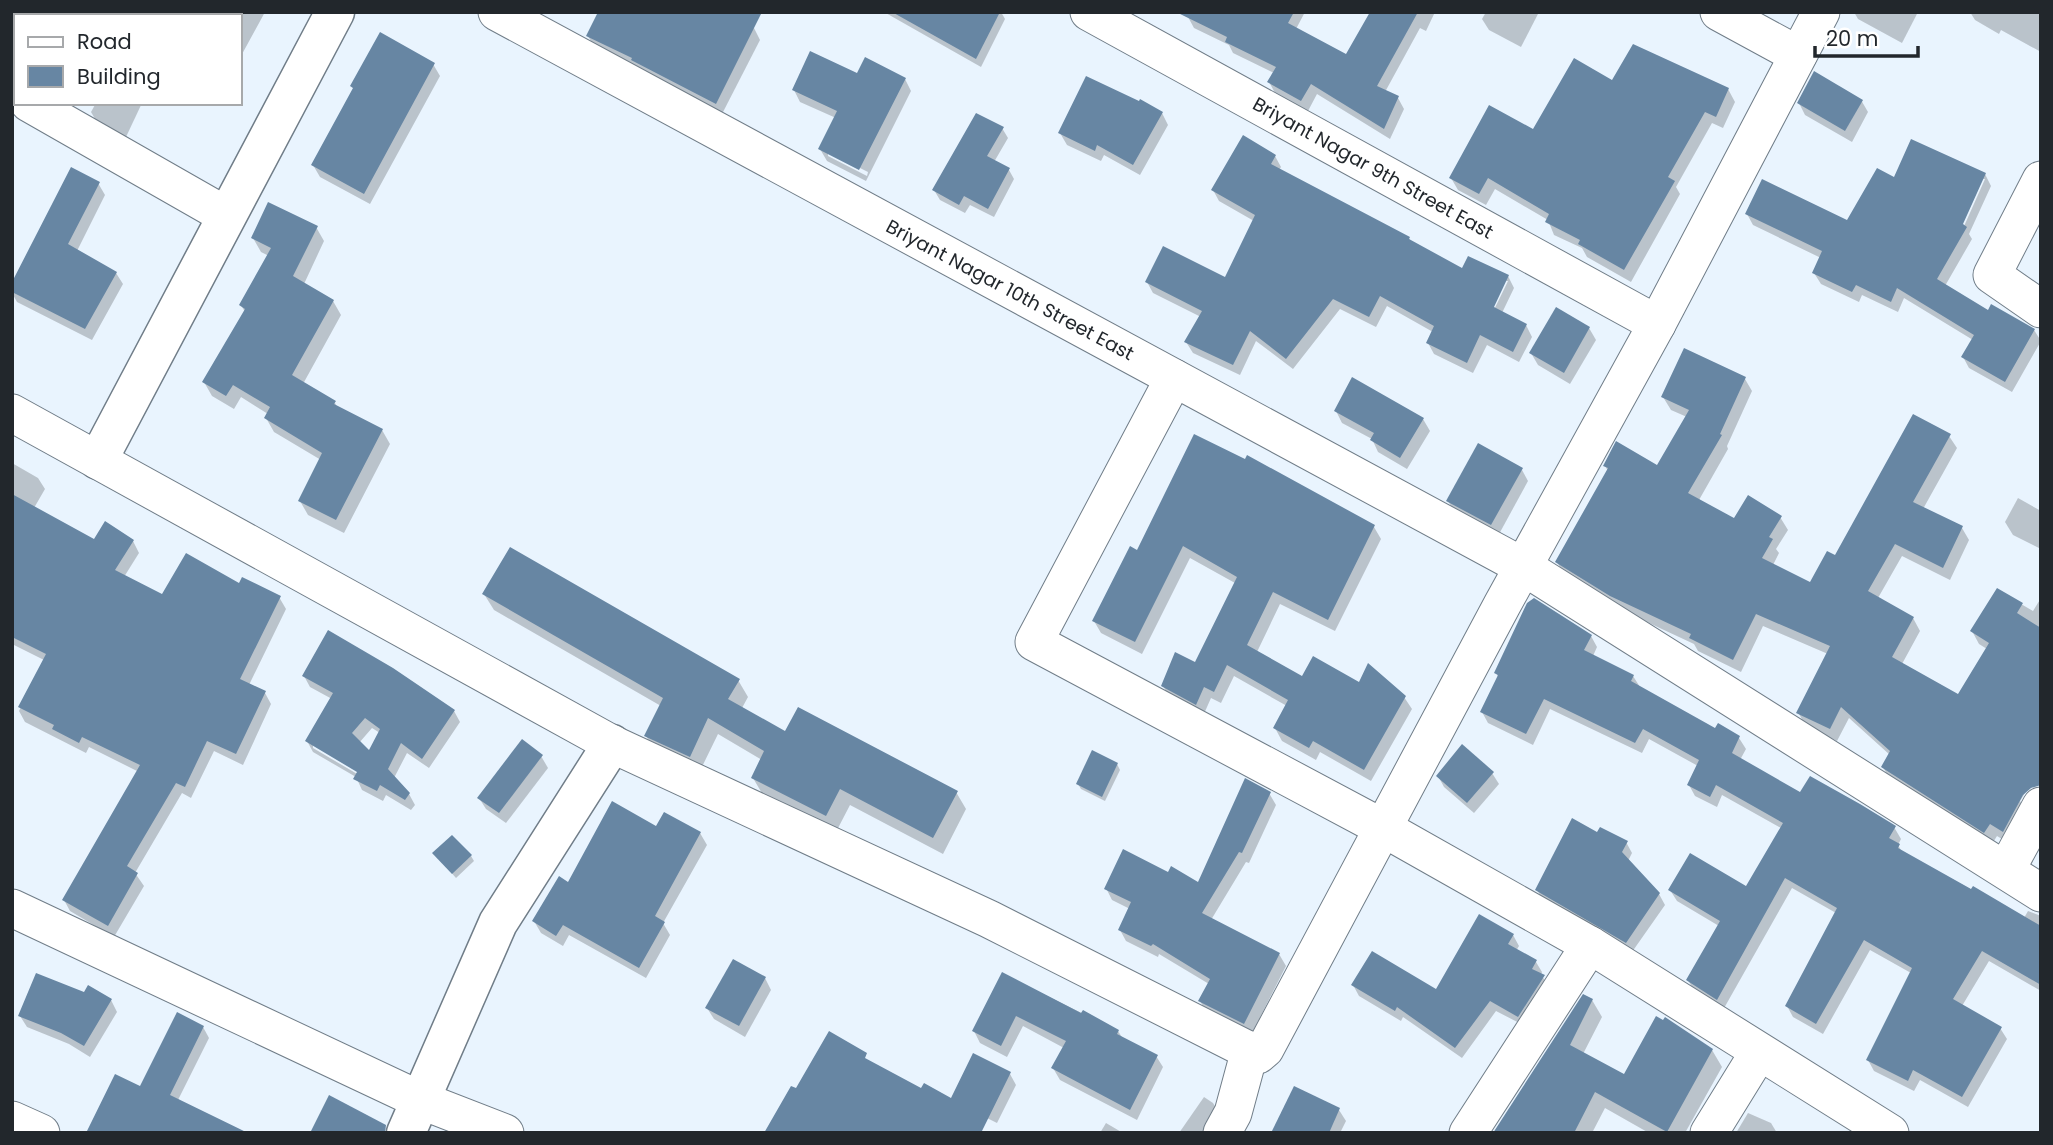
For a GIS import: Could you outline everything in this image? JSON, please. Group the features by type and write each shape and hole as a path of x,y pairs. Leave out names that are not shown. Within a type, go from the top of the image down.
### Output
{"street":[{"path":"98,460 335,12"},
{"name":"Briyant Nagar 10th Street East","path":"497,12 1524,566 2041,893"},
{"name":"Briyant Nagar 9th Street East","path":"1089,12 1657,324"},
{"path":"1719,12 1798,55"},
{"path":"12,413 612,744 989,919 1258,1055 1265,1049 1657,324 1821,12"},
{"path":"33,105 227,216"},
{"path":"2041,180 1992,275 2041,309"},
{"path":"1174,378 1034,642 1384,828 1590,945 1890,1133"},
{"path":"413,1116 498,923 612,744"},
{"path":"2006,870 2041,806"},
{"path":"12,908 413,1116 505,1133"},
{"path":"1468,1133 1590,945"},
{"path":"1222,1133 1233,1113 1250,1050"},
{"path":"1709,1133 1759,1052"},
{"path":"12,1119 41,1133"}],"building":[{"path":"598,12 762,12 716,104 586,36"},
{"path":"892,12 1000,12 976,59"},
{"path":"1176,12 1294,12 1288,23 1346,54 1370,12 1418,12 1377,86 1399,96 1384,129 1311,84 1301,101 1267,82 1276,67 1225,42 1227,37"},
{"path":"380,32 435,63 364,194 311,165"},
{"path":"1633,44 1729,88 1716,117 1705,112 1668,177 1675,181 1624,270 1578,244 1580,240 1545,222 1549,214 1488,178 1479,194 1449,178 1489,105 1533,129 1574,58 1612,80"},
{"path":"810,51 857,73 865,57 906,78 859,170 818,149 837,111 792,90"},
{"path":"1814,71 1863,100 1845,131 1797,103"},
{"path":"1086,76 1163,112 1133,165 1097,145 1095,151 1058,133"},
{"path":"976,113 1004,127 987,156 1010,168 988,209 964,196 959,205 932,190"},
{"path":"1243,135 1276,155 1271,164 1410,237 1409,239 1462,268 1468,256 1509,275 1494,307 1527,324 1513,352 1480,335 1467,363 1426,343 1434,326 1380,296 1369,317 1333,299 1286,359 1250,331 1233,365 1184,342 1202,311 1145,282 1163,246 1225,277 1255,215 1211,190"},
{"path":"1911,139 1986,173 1963,224 1967,227 1937,279 1988,310 1991,304 2035,329 2005,382 1961,357 1974,335 1897,288 1891,302 1856,285 1852,292 1812,273 1822,251 1745,214 1762,179 1847,220 1877,168 1894,177"},
{"path":"71,167 100,182 68,244 117,272 85,329 12,292 12,282"},
{"path":"268,202 318,226 293,276 334,300 292,375 336,401 334,404 383,429 336,520 298,501 322,453 264,418 270,407 233,385 226,396 202,382 245,309 239,305 271,248 251,238"},
{"path":"1556,307 1590,327 1564,373 1529,353"},
{"path":"1684,348 1746,377 1720,434 1722,435 1688,493 1734,518 1748,495 1782,516 1769,537 1773,539 1762,558 1810,582 1827,551 1835,555 1913,414 1951,434 1913,502 1963,526 1943,568 1895,544 1868,591 1914,617 1892,657 1958,694 1989,643 1970,631 1997,588 2023,603 2017,613 2041,628 2041,785 2031,788 2023,795 2003,832 1990,824 1984,833 1881,767 1890,751 1841,707 1830,729 1796,713 1830,646 1756,614 1733,660 1689,638 1691,634 1610,596 1555,562 1608,468 1603,466 1616,441 1657,465 1689,410 1661,397"},
{"path":"1352,377 1424,418 1400,458 1370,440 1374,433 1334,411"},
{"path":"1194,434 1245,459 1247,455 1375,525 1328,620 1273,592 1247,645 1302,676 1313,656 1359,682 1368,663 1406,696 1364,770 1313,741 1309,748 1273,728 1288,700 1227,665 1214,692 1204,687 1196,705 1161,686 1175,652 1195,662 1237,577 1183,546 1135,642 1092,621 1130,546 1137,550"},
{"path":"1478,443 1523,468 1491,525 1446,501"},
{"path":"12,494 94,539 105,521 134,540 115,570 162,594 186,553 239,583 242,577 281,596 240,679 266,691 236,754 207,741 185,787 176,783 127,866 138,873 108,926 62,900 140,765 82,737 79,743 52,729 54,725 18,707 46,654 12,637"},
{"path":"510,547 740,679 728,699 785,731 798,707 958,791 933,838 840,789 826,816 751,778 764,751 708,718 690,757 644,736 663,698 482,594"},
{"path":"1534,598 1592,635 1584,650 1634,675 1631,681 1715,728 1718,723 1740,736 1732,753 1800,792 1810,776 1896,826 1889,838 1900,844 1898,848 1971,889 1973,886 2041,926 2041,985 1982,951 1953,999 2002,1027 1962,1097 1913,1070 1908,1081 1866,1060 1912,968 1864,940 1816,1024 1785,1006 1837,908 1785,878 1717,1000 1686,980 1720,921 1668,890 1690,853 1746,886 1783,823 1716,785 1710,797 1687,785 1699,760 1643,729 1635,743 1544,699 1526,734 1480,712 1498,675 1494,673 1527,603"},
{"path":"328,630 393,668 455,710 422,759 401,743 388,769 410,793 405,800 380,785 377,791 353,779 357,772 305,741 333,693 302,676","holes":["365,718 380,729 369,750 352,733"]},
{"path":"522,739 543,755 499,813 477,798"},
{"path":"1462,744 1494,772 1467,803 1436,776"},
{"path":"1092,750 1118,763 1102,797 1076,784"},
{"path":"1245,778 1271,792 1242,853 1239,852 1202,913 1280,953 1244,1024 1198,1001 1210,979 1153,944 1151,946 1118,930 1131,902 1104,889 1123,849 1168,872 1171,866 1198,882"},
{"path":"612,801 656,826 664,812 701,832 655,916 665,922 639,968 563,925 556,936 532,921 559,876 568,882"},
{"path":"1572,818 1597,832 1600,827 1628,841 1622,852 1660,893 1626,943 1535,890"},
{"path":"452,835 472,855 452,874 432,853"},
{"path":"1479,914 1514,934 1508,944 1537,960 1532,969 1545,975 1518,1017 1490,1001 1455,1048 1397,1007 1395,1011 1351,985 1372,951 1436,989"},
{"path":"733,959 766,977 739,1026 705,1008"},
{"path":"1002,972 1081,1013 1083,1010 1119,1030 1117,1034 1158,1055 1130,1110 1051,1068 1066,1041 1016,1016 1001,1046 972,1031"},
{"path":"36,973 84,992 88,985 112,999 84,1046 61,1033 18,1016"},
{"path":"1583,994 1593,999 1570,1045 1624,1074 1656,1016 1663,1020 1665,1017 1713,1049 1667,1132 1595,1092 1574,1133 1493,1133"},
{"path":"177,1012 204,1026 170,1095 248,1133 86,1133 115,1074 140,1086"},
{"path":"829,1031 867,1053 865,1058 921,1088 924,1083 951,1098 973,1053 1011,1072 981,1133 764,1133 791,1086 796,1088"},
{"path":"1294,1086 1340,1108 1329,1133 1271,1133"},
{"path":"329,1095 386,1125 385,1133 310,1133"}]}
